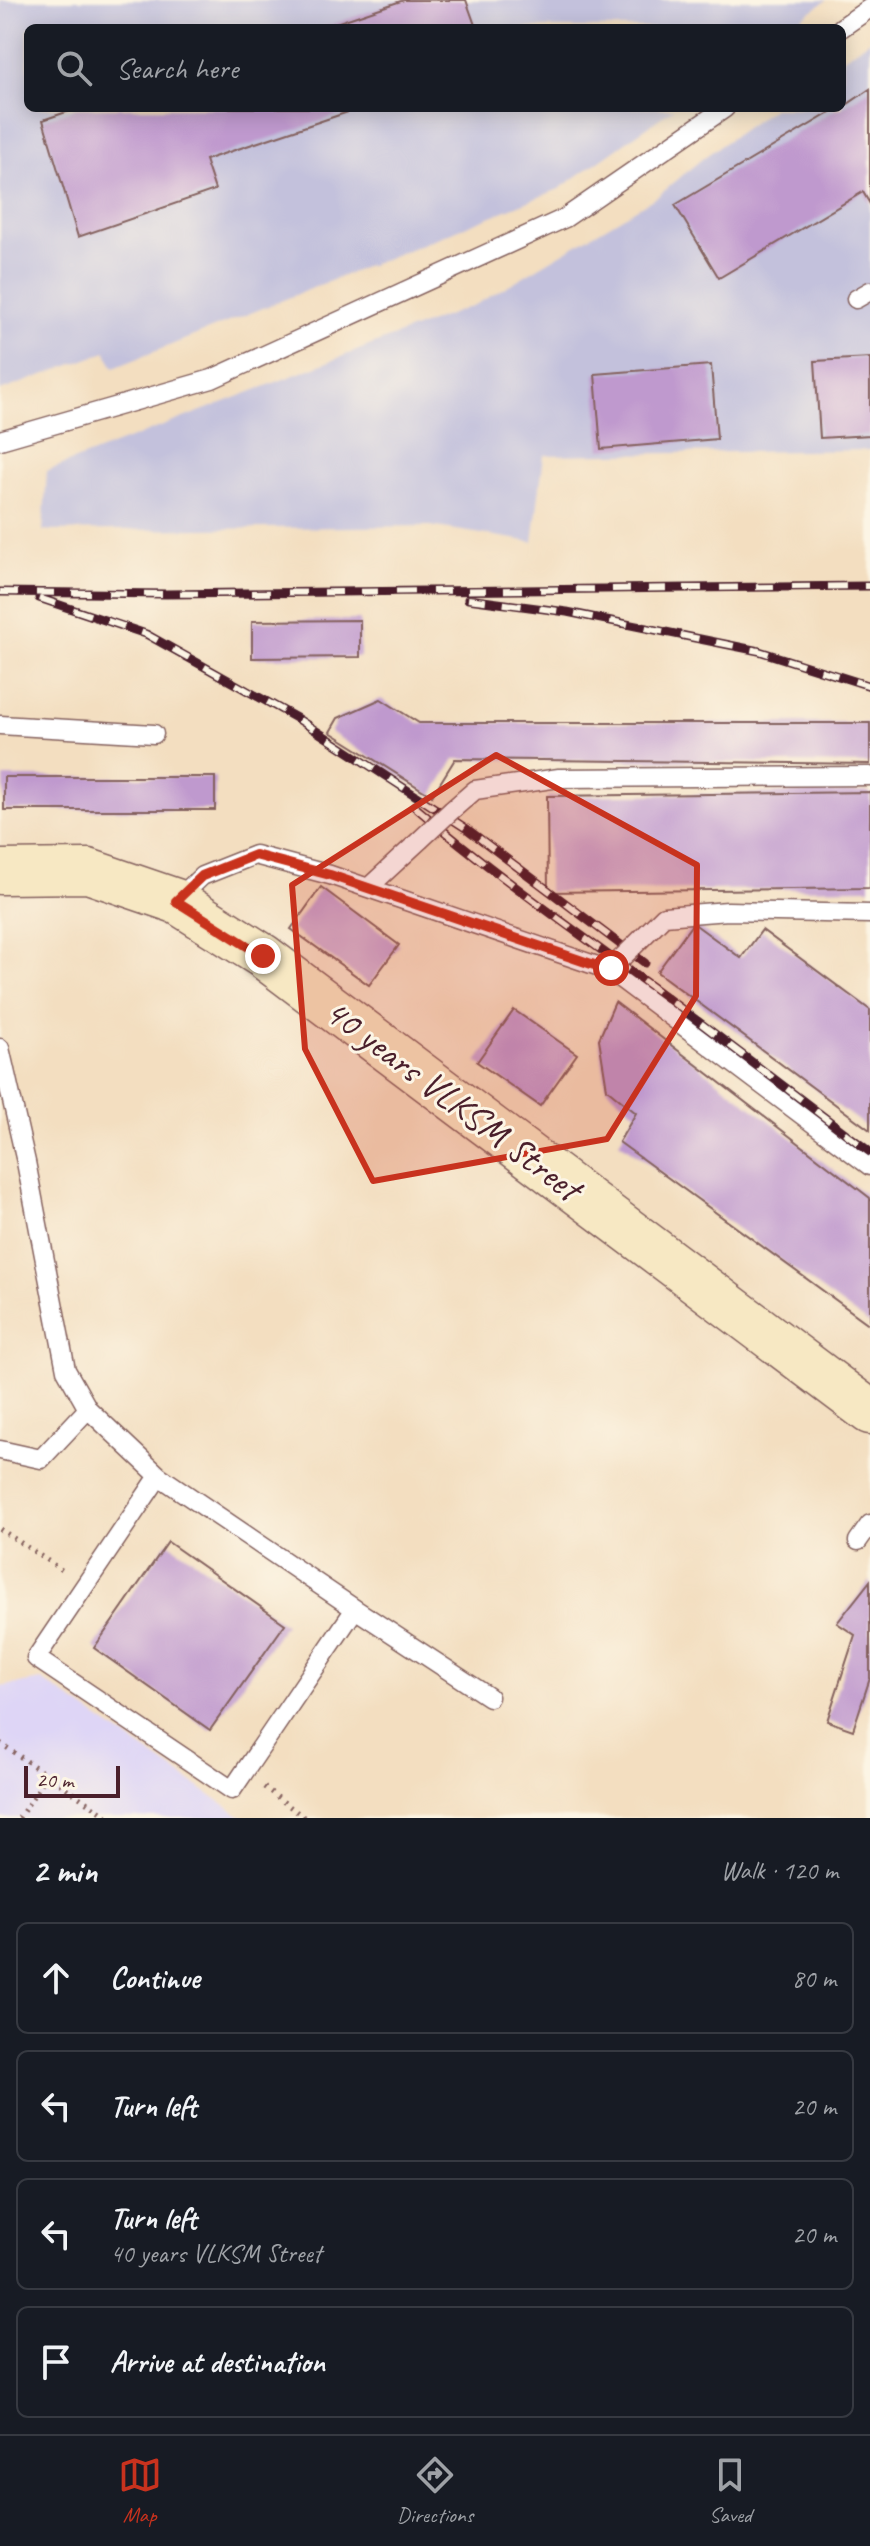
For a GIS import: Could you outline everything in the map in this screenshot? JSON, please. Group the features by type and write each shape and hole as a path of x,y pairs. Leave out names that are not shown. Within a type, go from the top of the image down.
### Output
{"main road":[{"name":"40 years VLKSM Street","path":"0,872 88,871 176,901 263,956 870,1412"}],"lane":[{"path":"846,25 870,8"},
{"path":"0,440 212,379 565,218 719,112"},
{"path":"0,725 154,734"},
{"path":"368,888 475,790 559,778 870,776"},
{"path":"176,901 202,876 255,855 330,875 610,969 870,1166"},
{"path":"610,969 664,916 728,911 870,914"},
{"path":"0,1048 26,1162 66,1370 88,1409 159,1476 489,1697"},
{"path":"0,1450 41,1459 88,1409"},
{"path":"159,1476 36,1658 232,1790 355,1609"},
{"path":"858,1541 870,1524"}],"path":[{"path":"0,1529 85,1586"},
{"path":"0,1743 110,1818"},
{"path":"244,1773 305,1818"},
{"path":"19,1818 47,1775"}],"highlighted area":[{"path":"496,755 697,865 696,996 607,1139 373,1181 305,1049 292,885"}],"shaded area":[{"path":"0,0 827,0 793,24 24,24 24,112 668,112 559,189 114,368 106,352 0,391"},
{"path":"870,40 870,450 544,455 533,542 430,526 43,531 47,471 477,304 658,196 703,158 767,112 846,112 846,56"},
{"path":"42,1680 244,1818 0,1818 0,1687"}],"building":[{"path":"404,0 466,0 475,24 333,24"},
{"path":"870,89 870,204 863,192 719,278 675,205 831,112 846,112 846,105"},
{"path":"66,112 348,112 205,160 215,190 78,237 43,120"},
{"path":"870,358 870,435 820,438 815,361"},
{"path":"711,365 717,439 601,449 595,374"},
{"path":"360,620 360,657 252,658 252,621"},
{"path":"381,699 419,723 870,723 870,764 455,759 432,796 330,732 338,718"},
{"path":"4,777 215,777 215,810 4,810"},
{"path":"870,792 870,888 548,892 547,796"},
{"path":"321,887 399,945 369,985 291,929"},
{"path":"693,923 741,958 762,930 870,1010 870,1130 657,972"},
{"path":"615,1002 870,1198 870,1325 619,1142 636,1113 607,1089 599,1039"},
{"path":"514,1010 577,1054 540,1106 477,1062"},
{"path":"168,1542 285,1624 210,1730 94,1648"},
{"path":"870,1581 870,1678 853,1730 827,1721 855,1635 837,1623"}],"railway":[{"path":"0,592 166,594 870,586"},
{"path":"39,598 146,634 298,719 467,829 645,963"},
{"path":"468,599 567,612 759,651 870,686"},
{"path":"414,806 509,882 870,1152"}],"route":[{"path":"263,956 176,901 202,876 255,855 330,875 609,970 611,968"}]}
